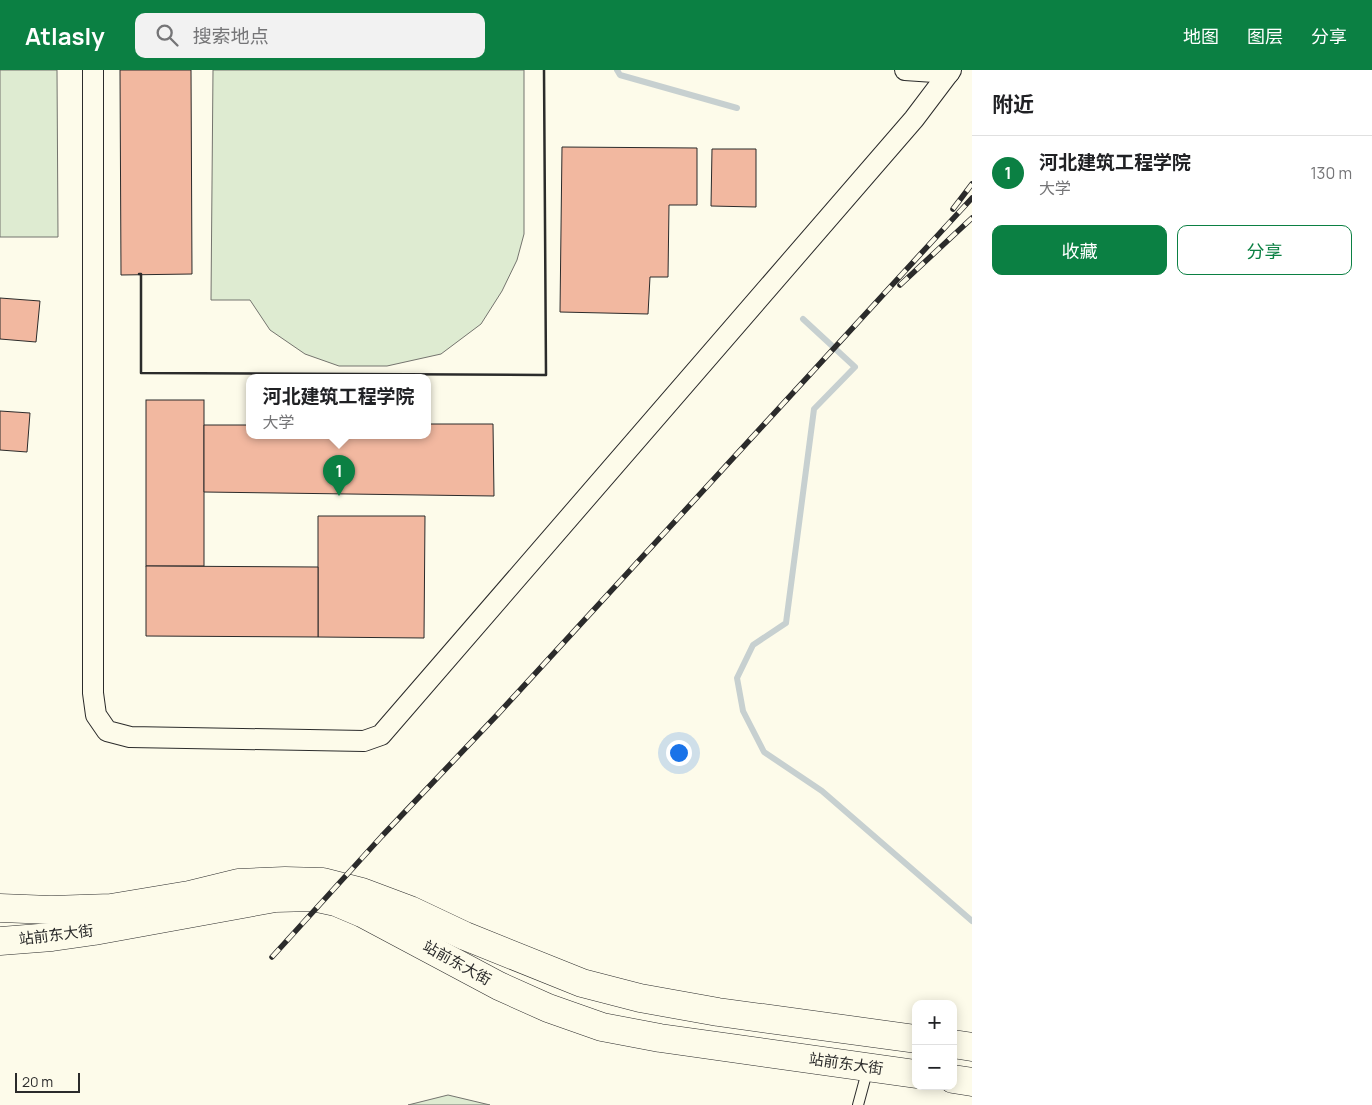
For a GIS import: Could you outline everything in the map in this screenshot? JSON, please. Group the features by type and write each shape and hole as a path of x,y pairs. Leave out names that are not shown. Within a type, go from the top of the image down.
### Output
{"main road":[{"name":"站前东大街","path":"0,908 50,910 111,908 189,896 238,883 323,882 362,892 410,910 465,936 582,983 640,998 718,1012 912,1038"},
{"name":"站前东大街","path":"0,941 52,937 94,931 275,898 313,897 336,902 362,913 499,986 548,1008 602,1027 660,1038 912,1073"}],"street":[{"path":"93,70 93,693 96,715 107,731 130,737 364,741 381,735 914,119 950,71"},
{"path":"906,70 950,71"}],"lane":[{"path":"858,1105 868,1067"}],"green space":[{"path":"0,70 57,70 58,237 0,237"},
{"path":"213,70 524,70 524,234 517,260 502,291 481,324 441,354 387,366 339,366 305,354 270,330 250,300 211,300"},
{"path":"448,1095 490,1105 408,1105"}],"building":[{"path":"120,70 191,70 192,274 121,275"},
{"path":"562,147 697,148 697,205 669,205 668,277 650,277 648,314 560,312"},
{"path":"712,149 756,149 756,207 711,206"},
{"path":"0,298 40,301 36,342 0,339"},
{"path":"146,400 204,400 204,566 146,566"},
{"path":"0,411 30,413 27,452 0,450"},
{"path":"431,424 493,424 494,496 204,492 204,425 246,425 246,439 431,439"},
{"path":"318,516 425,516 424,638 318,637"},
{"path":"146,566 318,567 318,637 146,636"}],"waterway":[{"path":"617,70 620,75 737,108"},
{"path":"803,319 855,367 814,409 786,623 753,645 737,678 743,711 764,752 822,791 972,921"}],"railway":[{"path":"953,209 972,184"},
{"path":"272,957 972,198"},
{"path":"900,285 972,218"}],"wall":[{"path":"431,374 546,375 544,70"},
{"path":"139,274 141,274 141,373 344,374"}],"place":[{"name":"河北建筑工程学院","path":"339,496"}]}
